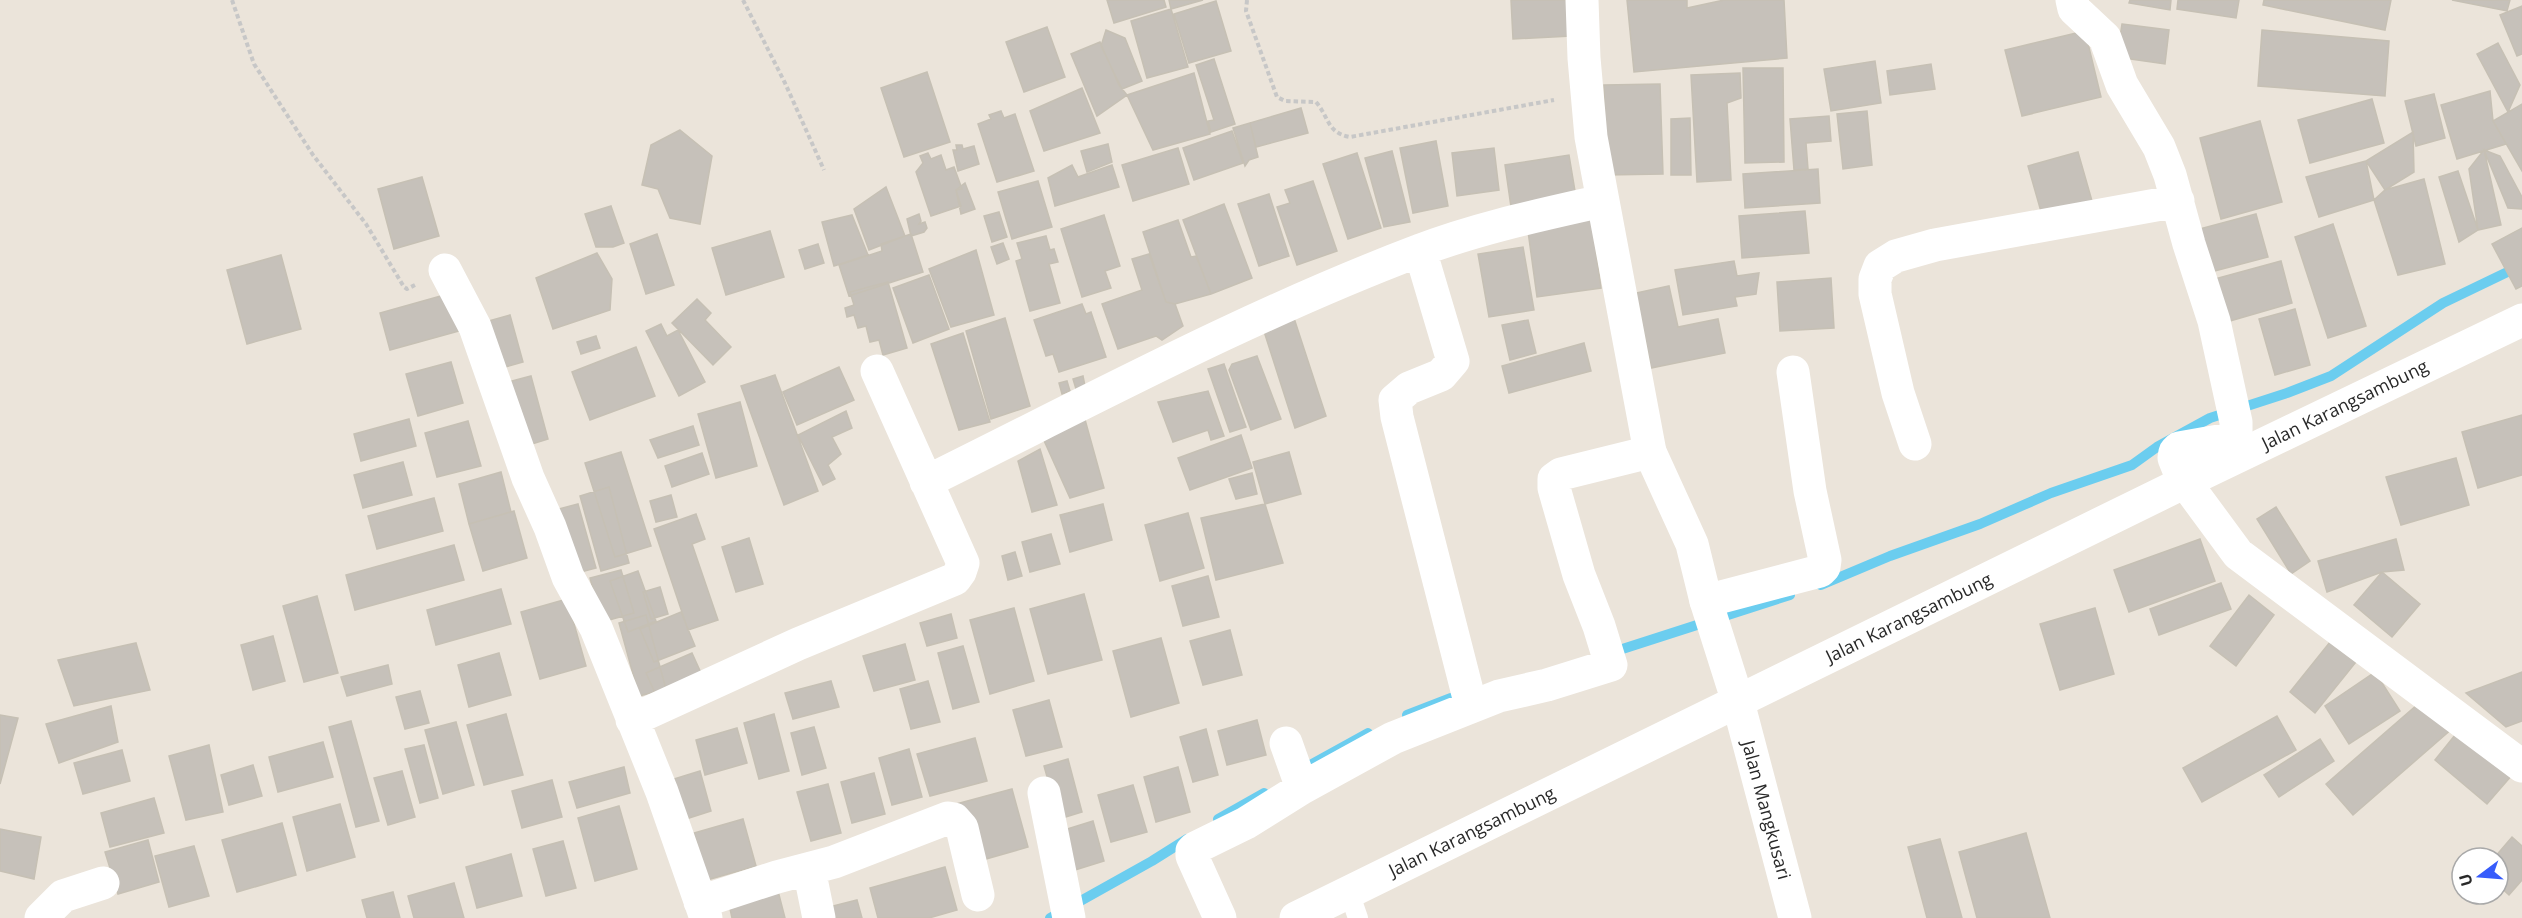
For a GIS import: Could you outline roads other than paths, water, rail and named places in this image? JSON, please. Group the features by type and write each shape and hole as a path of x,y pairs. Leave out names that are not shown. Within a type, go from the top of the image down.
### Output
{"street":[{"name":"Jalan Mangkusari","path":"1582,0 1591,136 1650,452 1692,544 1738,702 1795,918"},
{"path":"2072,0 2074,9 2105,38 2122,86 2159,147 2178,201 2214,321 2233,406 2236,431 2230,439 2179,448 2174,458 2185,482 2238,554 2522,766"},
{"path":"926,482 1240,326 1420,250 1514,221 1602,201"},
{"path":"1916,444 1895,381 1875,294 1875,279 1880,266 1896,256 1935,245 2178,201"},
{"path":"1420,250 1453,361 1441,375 1409,388 1395,400 1397,417 1471,706"},
{"path":"444,270 475,327 528,478 550,527 568,577 596,628 673,822 703,910 808,869 866,850 942,819 954,819 962,828 978,895"},
{"name":"Jalan Karangsambung","path":"1296,918 1353,905 1738,702 2185,482 2522,320"},
{"path":"632,720 798,644 955,579 960,572 963,563 877,371"},
{"path":"1711,615 1820,571 1824,567 1825,560 1810,491 1793,372"},
{"path":"1220,918 1192,851 1246,823 1300,783 1394,738 1499,696 1547,685 1611,665 1579,575 1554,488 1554,479 1561,474 1650,452"},
{"path":"1287,742 1300,783"},
{"path":"1044,793 1069,918"},
{"path":"808,869 819,918"},
{"path":"41,918 63,896 103,883"}],"waterway":[{"path":"1821,585 1890,556 1980,524 2051,493 2132,465 2157,447 2210,418 2331,376 2443,303 2522,265"},
{"path":"1610,653 1790,595"},
{"path":"1407,715 1451,698"},
{"path":"1303,769 1368,733"},
{"path":"1218,819 1264,793"},
{"path":"1050,918 1187,839"}]}
